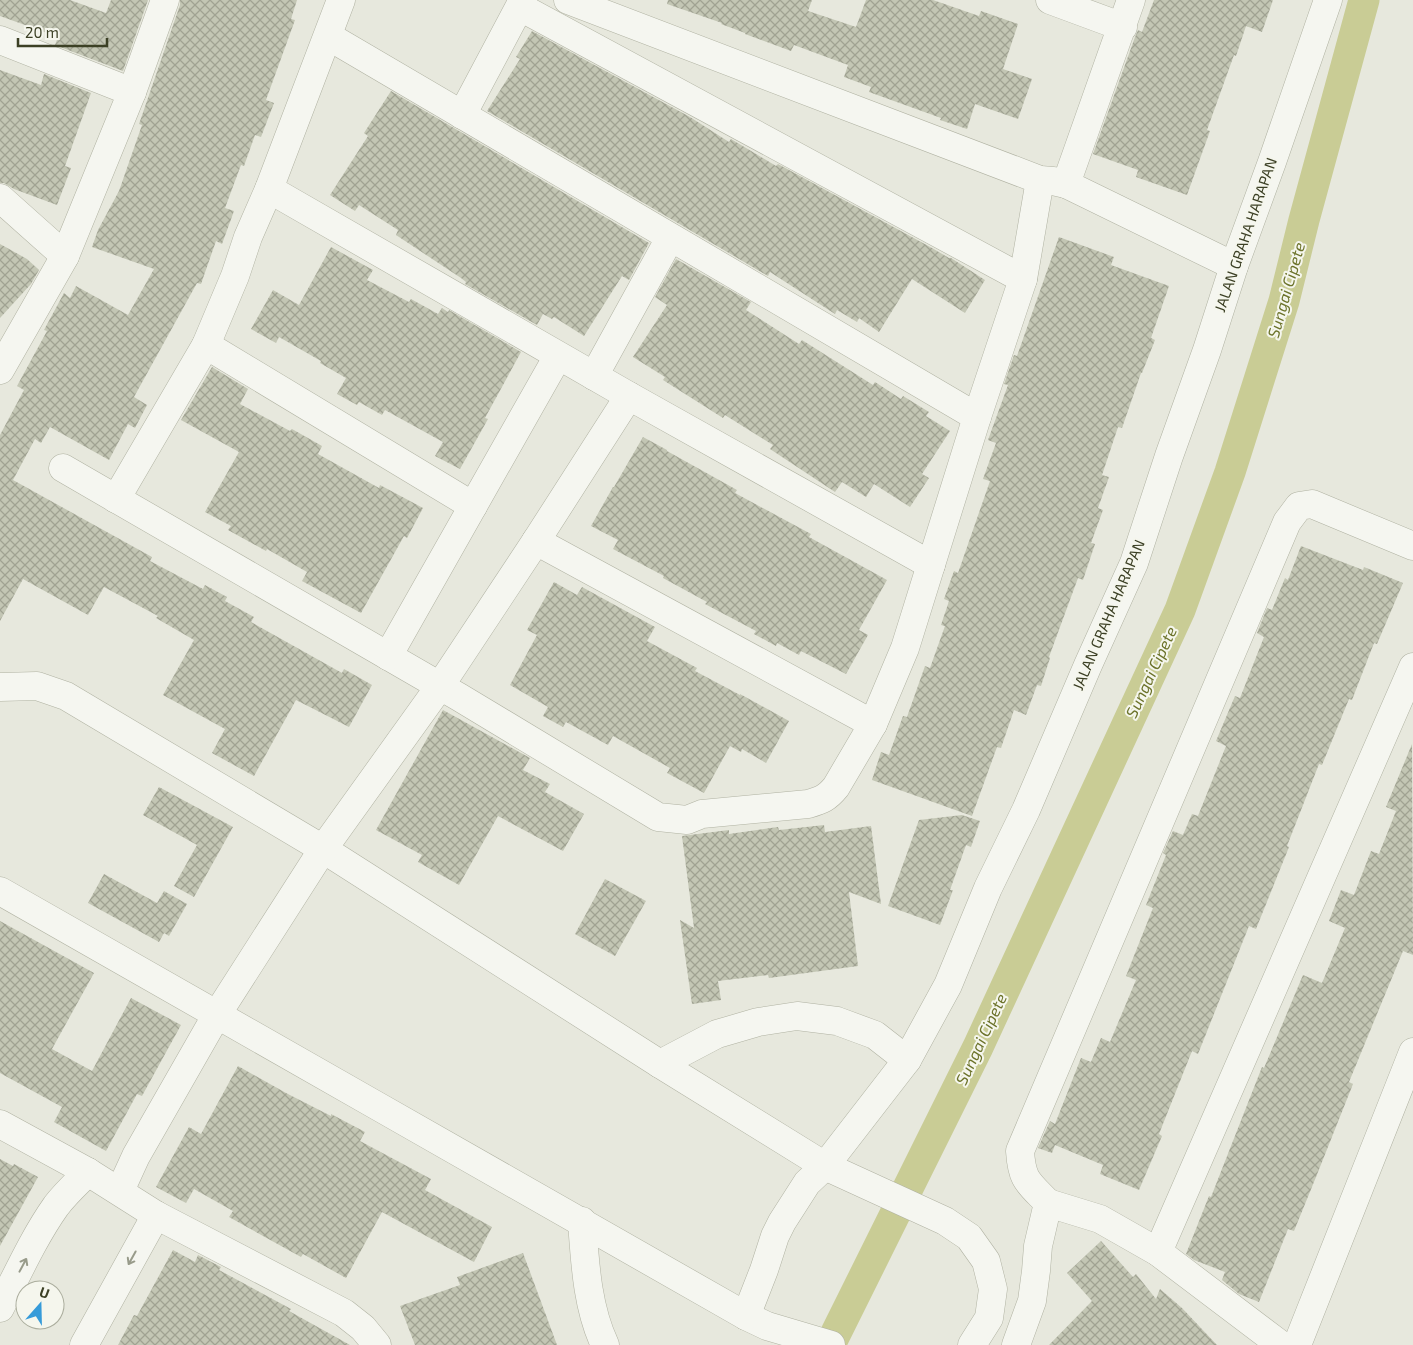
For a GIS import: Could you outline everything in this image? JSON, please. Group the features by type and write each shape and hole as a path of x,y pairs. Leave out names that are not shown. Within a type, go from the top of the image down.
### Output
{"street":[{"path":"0,370 65,256 132,92 165,0"},
{"path":"116,499 206,345 235,276 248,237 269,190 341,0"},
{"path":"568,0 1053,182 1234,266"},
{"path":"1050,0 1123,26"},
{"path":"63,468 440,686 658,816 687,820 702,814 808,804 822,800 836,786 873,724 905,648 1053,182 1123,26 1132,0"},
{"name":"JALAN GRAHA HARAPAN","path":"757,1329 764,1270 775,1236 807,1183 824,1166 907,1060 948,984 988,888 1026,810 1134,563 1234,266 1328,0"},
{"path":"462,115 522,3 1023,279"},
{"path":"328,36 977,417"},
{"path":"0,40 132,92"},
{"path":"269,190 558,356 931,565"},
{"path":"0,198 65,256"},
{"path":"594,376 670,238"},
{"path":"206,345 473,506"},
{"path":"388,656 558,356"},
{"path":"120,1192 136,1156 216,1016 323,849 440,686 629,396"},
{"path":"1281,1345 1158,1252 1100,1219 1048,1203 1026,1181 1021,1168 1020,1151 1287,522 1299,506 1312,504 1413,546"},
{"path":"536,541 873,724"},
{"path":"1158,1252 1413,667"},
{"path":"0,687 37,686 66,696 323,849 824,1166 945,1221 969,1237 986,1261 993,1289 989,1318 974,1344"},
{"path":"0,891 216,1016 582,1221 757,1329 794,1333 831,1345"},
{"path":"660,1064 717,1034 758,1022 797,1016 837,1021 875,1035 907,1060"},
{"path":"1297,1345 1413,1052"},
{"path":"0,1124 88,1172 156,1215 344,1313 363,1328 377,1345"},
{"path":"0,1308 39,1234 56,1207 88,1172"},
{"path":"1016,1345 1032,1301 1038,1246 1048,1203"},
{"path":"84,1345 156,1215"},
{"path":"582,1221 586,1280 600,1335 605,1345"}],"building":[{"path":"0,0 70,0 106,13 111,0 148,0 123,71 55,45 58,37 0,16"},
{"path":"180,0 297,0 291,19 295,20 266,100 274,103 261,137 255,135 244,166 241,165 225,208 234,211 222,244 216,241 201,284 197,283 134,397 147,405 135,428 128,424 109,460 50,427 41,443 35,439 13,480 152,557 150,561 203,589 205,585 227,597 225,601 254,617 251,622 342,673 344,669 372,685 349,727 296,700 254,776 212,753 225,729 163,695 194,640 156,618 158,616 104,587 88,615 23,579 0,621 0,435 24,390 17,386 47,331 44,330 64,293 70,298 76,286 128,315 154,269 92,247 98,230 119,191 142,125 139,124 180,5"},
{"path":"668,0 812,0 808,11 856,27 866,0 933,0 979,16 981,11 1018,24 1003,69 1032,79 1018,119 975,104 967,129 869,92 871,87 844,77 848,65 794,45 791,51 745,34 722,23 667,4"},
{"path":"1154,0 1273,0 1262,32 1246,26 1207,130 1210,131 1187,195 1136,177 1138,170 1093,154 1135,37 1138,30 1142,32"},
{"path":"532,31 690,117 729,142 731,139 776,166 778,164 951,258 985,280 965,313 912,279 879,332 859,318 857,322 837,310 835,314 770,272 768,276 487,111 520,59 516,57"},
{"path":"0,70 41,85 44,74 91,93 65,166 71,168 57,205 0,183"},
{"path":"391,91 649,243 629,280 622,276 584,336 554,317 552,319 543,314 537,325 465,284 466,282 461,278 396,235 398,230 359,205 355,211 330,195 368,136 364,133"},
{"path":"1059,237 1114,257 1111,265 1169,286 1151,338 1155,340 1141,373 1122,428 1118,427 1102,475 1109,477 1098,508 1103,510 1091,543 1095,544 1083,580 1078,578 1049,657 1041,686 1037,685 1026,715 1014,710 1001,748 997,747 972,816 872,780 881,752 889,755 903,716 907,717 925,666 930,668 945,626 941,625 949,601 944,599 954,571 958,573 990,481 983,479 996,443 988,440 1008,385 1004,384 1014,355 1017,356"},
{"path":"0,244 27,259 39,270 31,284 0,318"},
{"path":"331,247 373,270 367,280 409,302 411,299 438,314 442,308 448,312 449,310 521,352 485,418 488,419 460,469 435,456 443,442 385,410 382,415 359,402 357,405 337,394 346,378 279,337 276,343 251,329 273,290 299,305"},
{"path":"676,259 751,302 746,310 799,344 802,340 873,385 875,382 901,399 903,396 929,412 926,416 950,431 922,474 929,478 910,507 874,484 866,497 842,482 835,492 770,449 773,445 725,415 723,418 663,380 665,377 633,357 667,305 655,297"},
{"path":"212,367 248,389 240,404 322,446 318,454 379,488 380,485 423,508 407,538 404,536 361,613 302,581 307,572 267,549 266,551 228,530 231,526 205,512 239,452 181,420"},
{"path":"643,437 737,490 735,493 811,534 809,537 887,580 859,630 868,635 846,674 801,651 799,655 777,643 776,646 754,634 756,631 705,604 707,602 663,578 664,576 613,549 618,540 591,526"},
{"path":"1301,546 1363,570 1364,567 1403,583 1377,644 1374,643 1352,700 1349,699 1322,765 1319,764 1287,846 1289,847 1256,929 1249,926 1198,1054 1192,1051 1159,1134 1162,1136 1139,1190 1100,1174 1103,1165 1055,1145 1052,1153 1038,1148 1050,1121 1055,1124 1081,1058 1091,1062 1101,1038 1110,1042 1136,980 1126,976 1153,908 1146,905 1166,855 1163,853 1173,831 1183,835 1192,814 1198,816 1226,746 1216,741 1235,696 1240,698 1264,637 1257,633 1267,608 1272,610 1285,578 1288,580"},
{"path":"554,582 577,595 582,587 655,627 647,641 697,668 695,671 789,721 766,763 742,749 741,752 730,746 704,793 667,773 670,768 613,736 608,745 566,722 563,727 543,716 548,707 510,685 537,635 527,630"},
{"path":"443,710 530,758 523,770 550,784 545,792 584,814 563,851 498,816 459,885 418,862 422,855 376,830"},
{"path":"1412,744 1413,955 1403,951 1349,1082 1353,1084 1294,1231 1288,1229 1259,1302 1239,1294 1222,1280 1225,1272 1194,1260 1186,1254 1209,1196 1211,1197 1262,1067 1264,1068 1303,975 1322,983 1345,928 1329,921 1341,890 1354,895 1371,851 1379,854 1396,811 1386,807"},
{"path":"159,787 233,827 194,897 174,886 197,845 143,815"},
{"path":"962,815 980,821 971,847 966,845 950,890 953,890 940,925 888,906 919,820"},
{"path":"824,825 825,832 871,826 881,904 849,892 858,966 769,978 768,975 718,981 721,1000 692,1004 680,920 694,928 682,836 729,830 729,834 778,827 779,830"},
{"path":"104,874 157,903 164,891 187,904 169,936 164,933 159,942 88,903"},
{"path":"605,879 646,901 615,956 575,934"},
{"path":"0,921 94,973 52,1049 92,1071 131,998 181,1025 142,1096 137,1094 106,1151 54,1122 62,1107 0,1073"},
{"path":"238,1066 286,1093 365,1132 360,1141 431,1179 425,1190 492,1227 474,1262 382,1212 346,1278 303,1254 301,1257 229,1217 233,1211 194,1189 186,1203 156,1187 189,1127 201,1134"},
{"path":"0,1159 38,1177 0,1246"},
{"path":"1101,1241 1133,1277 1136,1274 1156,1299 1160,1289 1182,1308 1217,1345 1049,1345 1092,1301 1067,1273"},
{"path":"173,1250 195,1262 198,1255 221,1267 219,1270 291,1309 289,1311 350,1345 118,1345 134,1315 137,1316"},
{"path":"523,1253 557,1345 415,1345 400,1306 460,1285 457,1277"}],"waterway":[{"name":"Sungai Cipete","path":"830,1345 978,1047 1180,610 1230,472 1284,301 1364,0"}]}
